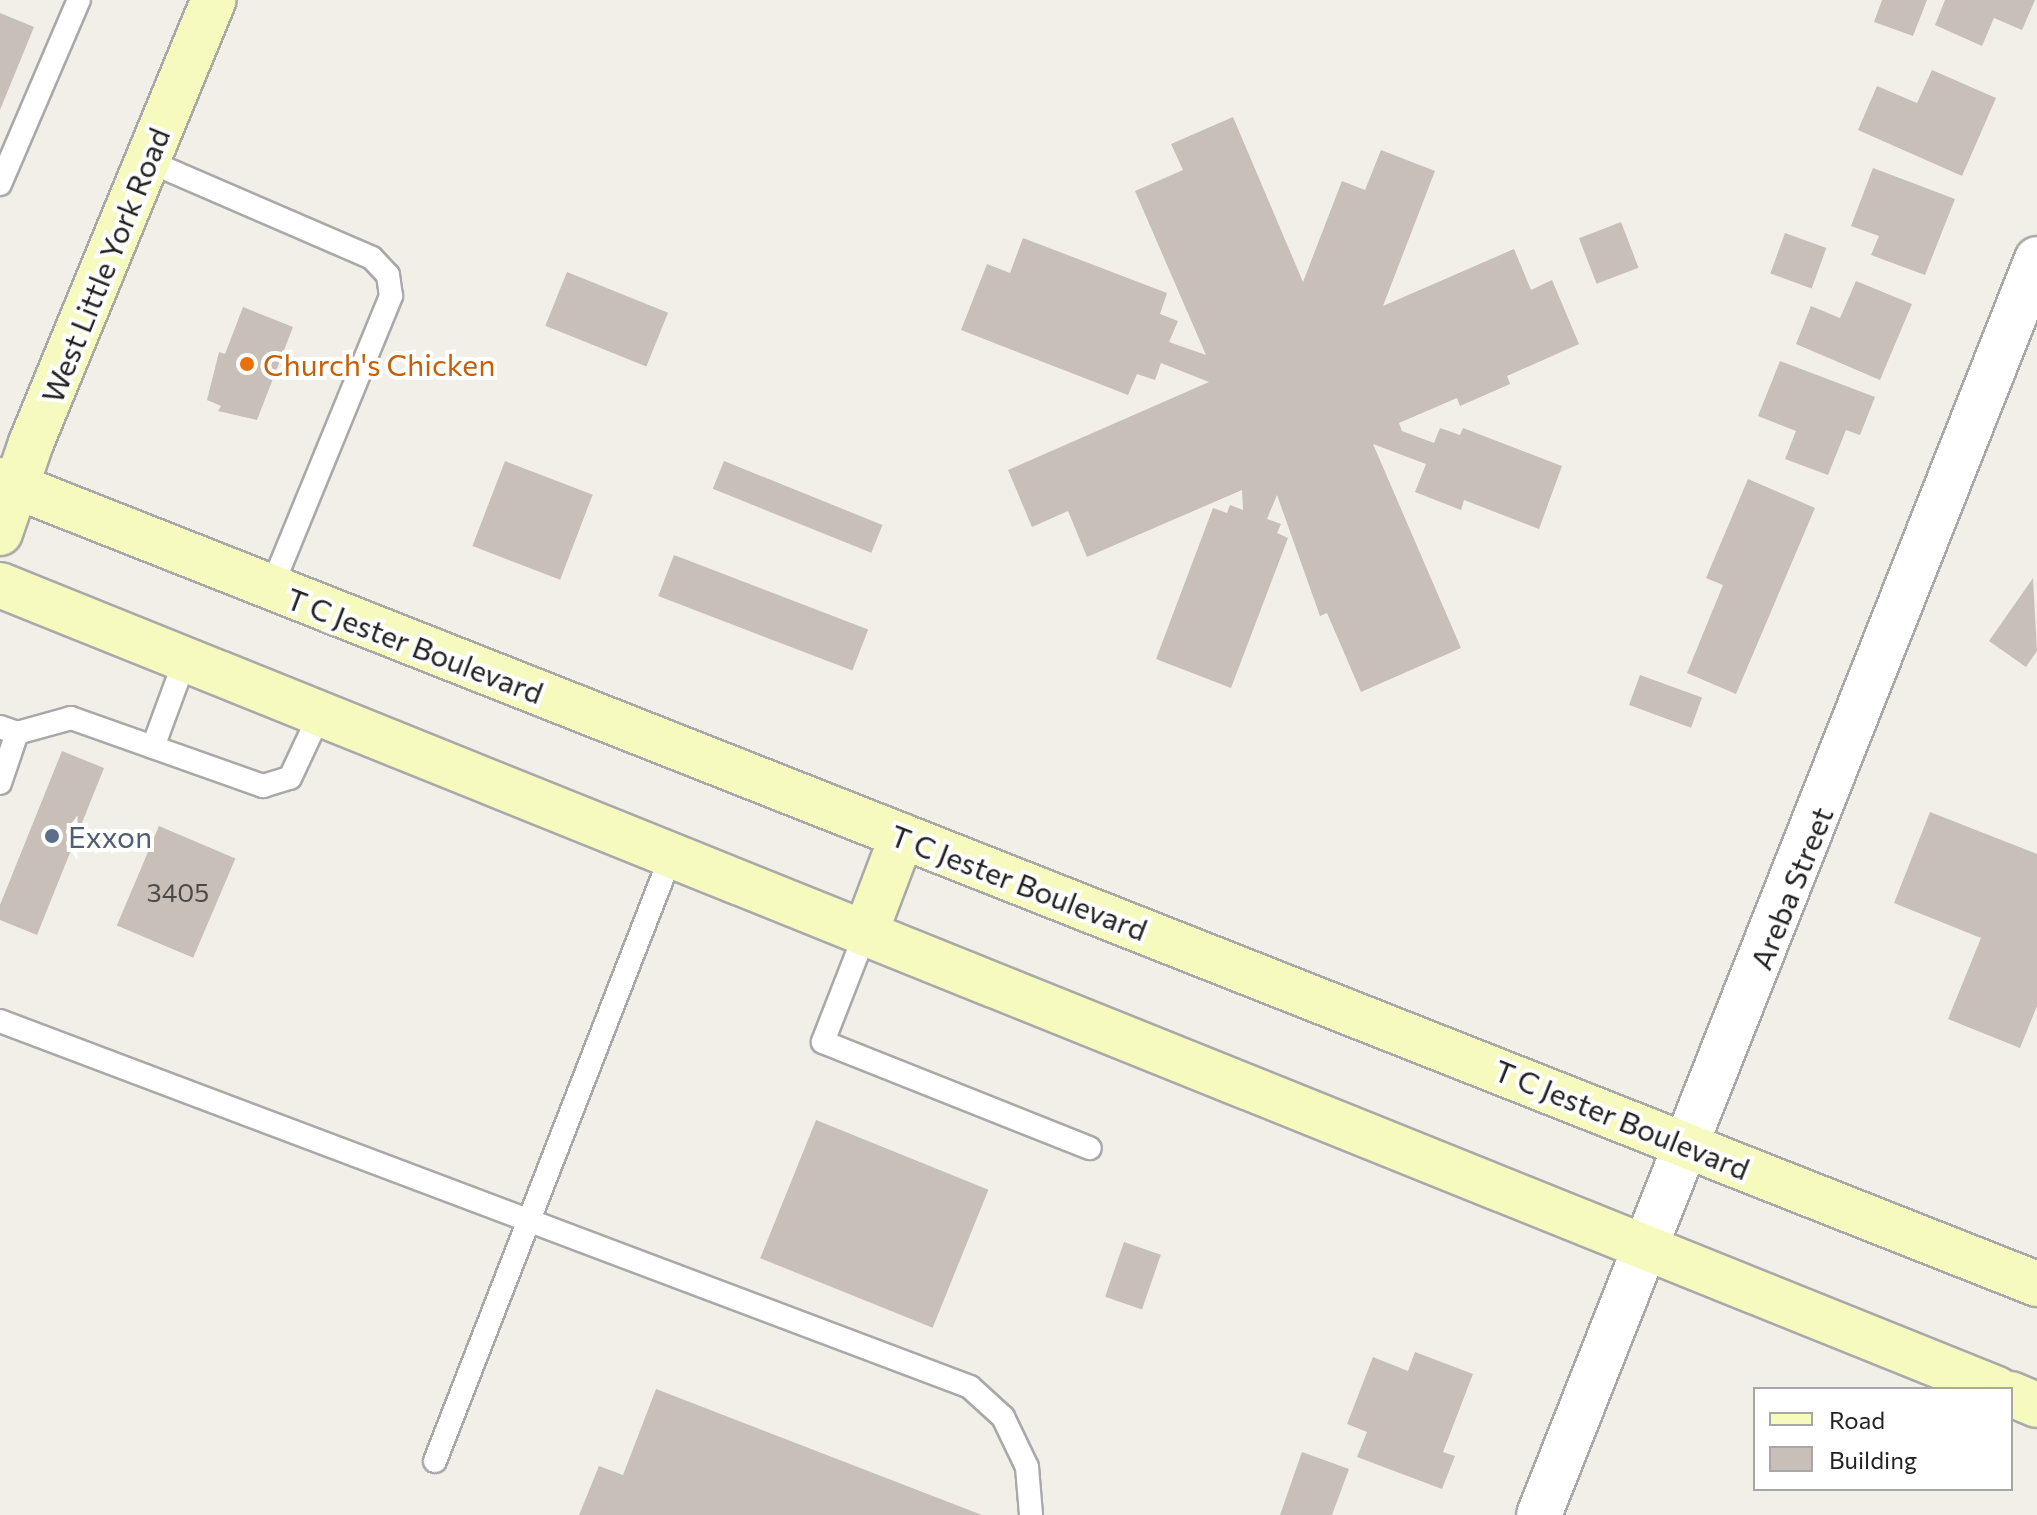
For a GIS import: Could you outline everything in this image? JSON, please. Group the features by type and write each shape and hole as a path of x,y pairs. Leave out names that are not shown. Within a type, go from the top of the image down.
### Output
{"main road":[{"name":"West Little York Road","path":"0,533 8,483 148,161 214,0"},
{"name":"T C Jester Boulevard","path":"8,483 2037,1284"},
{"path":"0,585 1645,1250 1992,1387"},
{"path":"865,934 902,836"},
{"path":"2013,1395 2037,1405"}],"street":[{"name":"Areba Street","path":"1539,1515 2037,259"}],"lane":[{"path":"0,184 79,0"},
{"path":"148,161 372,258 388,275 391,296 271,588"},
{"path":"153,747 185,660"},
{"path":"0,783 9,730 71,718 263,786 290,778 320,714"},
{"path":"435,1461 643,935 671,856"},
{"path":"865,934 823,1042 1090,1148"},
{"path":"0,1021 293,1128 530,1224 970,1387 1003,1417 1027,1467 1031,1515"}],"building":[{"path":"1882,0 1927,0 1913,36 1874,22"},
{"path":"1945,0 2035,0 2022,30 1994,18 1982,46 1935,25"},
{"path":"0,13 34,27 0,110"},
{"path":"1932,70 1996,98 1962,176 1858,130 1877,86 1917,103"},
{"path":"1233,117 1303,282 1342,181 1365,190 1381,150 1435,171 1383,306 1514,249 1531,290 1552,280 1579,344 1507,376 1510,384 1460,406 1457,398 1399,423 1402,431 1434,443 1440,428 1460,435 1463,428 1562,466 1539,529 1464,500 1461,510 1415,492 1426,464 1373,444 1461,648 1361,692 1327,613 1320,616 1277,495 1267,519 1281,524 1277,533 1288,538 1231,688 1156,659 1213,508 1227,513 1230,505 1243,510 1242,490 1087,557 1068,511 1032,527 1008,470 1209,382 1161,363 1155,380 1137,374 1128,395 961,330 987,264 1010,273 1023,238 1167,293 1160,314 1178,321 1169,342 1206,355 1135,191 1183,170 1171,144"},
{"path":"1873,168 1955,199 1925,275 1871,255 1879,236 1851,226"},
{"path":"1621,222 1639,268 1597,284 1579,238"},
{"path":"1785,233 1826,248 1812,288 1770,273"},
{"path":"567,272 668,313 646,367 545,326"},
{"path":"1856,281 1912,304 1880,380 1796,344 1811,306 1840,318"},
{"name":"Church's Chicken","path":"243,307 293,327 257,420 218,411 221,406 207,400 219,352 225,354"},
{"path":"1780,361 1875,397 1860,435 1846,430 1828,475 1785,459 1796,431 1758,416"},
{"path":"505,461 593,495 560,580 472,546"},
{"path":"724,461 883,525 871,553 713,489"},
{"path":"1748,479 1815,508 1736,694 1687,673 1723,585 1706,578"},
{"path":"674,555 868,630 852,671 658,596"},
{"path":"2033,578 2037,651 2026,667 1989,641"},
{"path":"1640,675 1702,698 1691,728 1629,705"},
{"name":"Exxon","path":"62,751 104,768 37,935 0,920 0,905"},
{"path":"1930,812 2037,854 2037,1006 2020,1048 1948,1019 1981,938 1894,903"},
{"path":"159,826 235,858 193,958 117,925"},
{"path":"816,1120 988,1190 933,1328 760,1258"},
{"path":"1124,1242 1161,1255 1142,1310 1105,1297"},
{"path":"1415,1352 1473,1374 1443,1452 1455,1456 1442,1489 1357,1457 1367,1432 1347,1424 1373,1357 1408,1371"},
{"path":"656,1389 982,1515 579,1515 599,1466 623,1475"},
{"path":"1302,1452 1349,1469 1332,1515 1280,1515"}],"place":[{"name":"Church's Chicken","path":"247,364"},
{"name":"Exxon","path":"52,836"}]}
